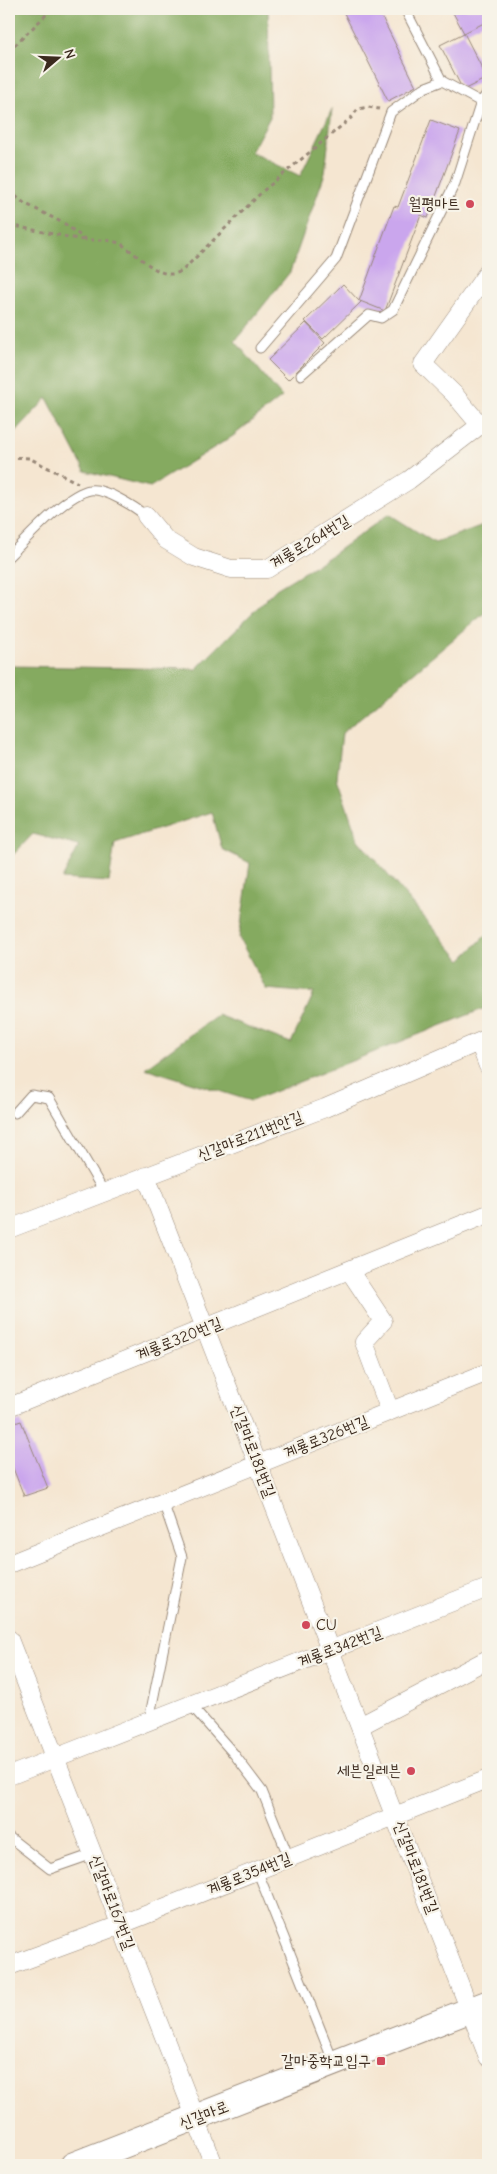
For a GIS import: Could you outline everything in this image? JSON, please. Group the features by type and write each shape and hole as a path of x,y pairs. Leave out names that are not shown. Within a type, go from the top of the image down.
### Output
{"street":[{"name":"계룡로264번길","path":"146,516 166,540 194,557 232,569 267,569 409,480 484,422 423,364 488,272"},
{"path":"484,1040 488,1066"},
{"name":"신갈마로211번안길","path":"9,1229 325,1108 484,1040"},
{"name":"신갈마로181번길","path":"146,1176 396,1816 480,2006"},
{"name":"계룡로320번길","path":"9,1407 488,1214"},
{"path":"349,1270 383,1321 364,1342 390,1411"},
{"name":"계룡로326번길","path":"9,1564 488,1372"},
{"name":"계룡로342번길","path":"9,1776 488,1588"},
{"name":"신갈마로167번길","path":"9,1639 214,2165"},
{"path":"360,1726 488,1658"},
{"name":"계룡로354번길","path":"9,1966 120,1925 488,1779"},
{"path":"480,2006 488,2057"},
{"name":"신갈마로","path":"73,2165 480,2006"}],"lane":[{"path":"405,9 442,82 481,102"},
{"path":"260,348 336,259 391,112 424,88 442,82"},
{"path":"301,375 369,315 381,318 393,310 455,183 481,102 488,92"},
{"path":"9,556 74,497 92,490"},
{"name":"계룡로264번길","path":"92,490 127,502 146,516"},
{"path":"15,1113 31,1095 49,1098 104,1192"},
{"path":"149,1721 182,1557 163,1502"},
{"path":"191,1705 234,1754 262,1791 289,1858"},
{"path":"9,1837 50,1869 93,1854"},
{"path":"257,1870 334,2064"}],"path":[{"path":"9,52 52,9"},
{"path":"9,225 86,240 100,240 120,244 148,264 173,275 183,270 263,191 352,118 358,109 368,107 391,112"},
{"path":"9,192 65,224 86,240"},
{"path":"9,457 29,458 92,490"}],"green space":[{"path":"9,9 268,9 270,117 251,152 300,176 332,109 325,173 290,272 235,341 282,397 233,436 150,487 85,471 47,398 9,439"},
{"path":"389,514 435,543 488,523 488,610 342,733 337,778 358,840 461,960 488,933 488,1007 251,1101 145,1068 217,1015 291,1043 314,993 266,989 239,938 250,863 222,849 212,812 115,843 109,882 62,879 79,846 33,834 9,859 9,666 196,669 276,589 329,557"}],"building":[{"path":"342,9 378,9 416,86 388,101"},
{"path":"451,9 483,9 488,21 464,33"},
{"path":"464,33 487,78 463,90 440,45"},
{"path":"431,120 460,131 428,218 421,215 385,311 360,301 323,339 305,321 343,284 359,301 394,206 398,207"},
{"path":"306,323 325,343 288,380 268,360"},
{"path":"21,1421 48,1488 24,1496 9,1458 9,1425"}],"place":[{"name":"월평마트","path":"470,204"},
{"name":"CU","path":"306,1625"},
{"name":"세븐일레븐","path":"411,1771"},
{"name":"갈마중학교입구","path":"381,2061"}]}
